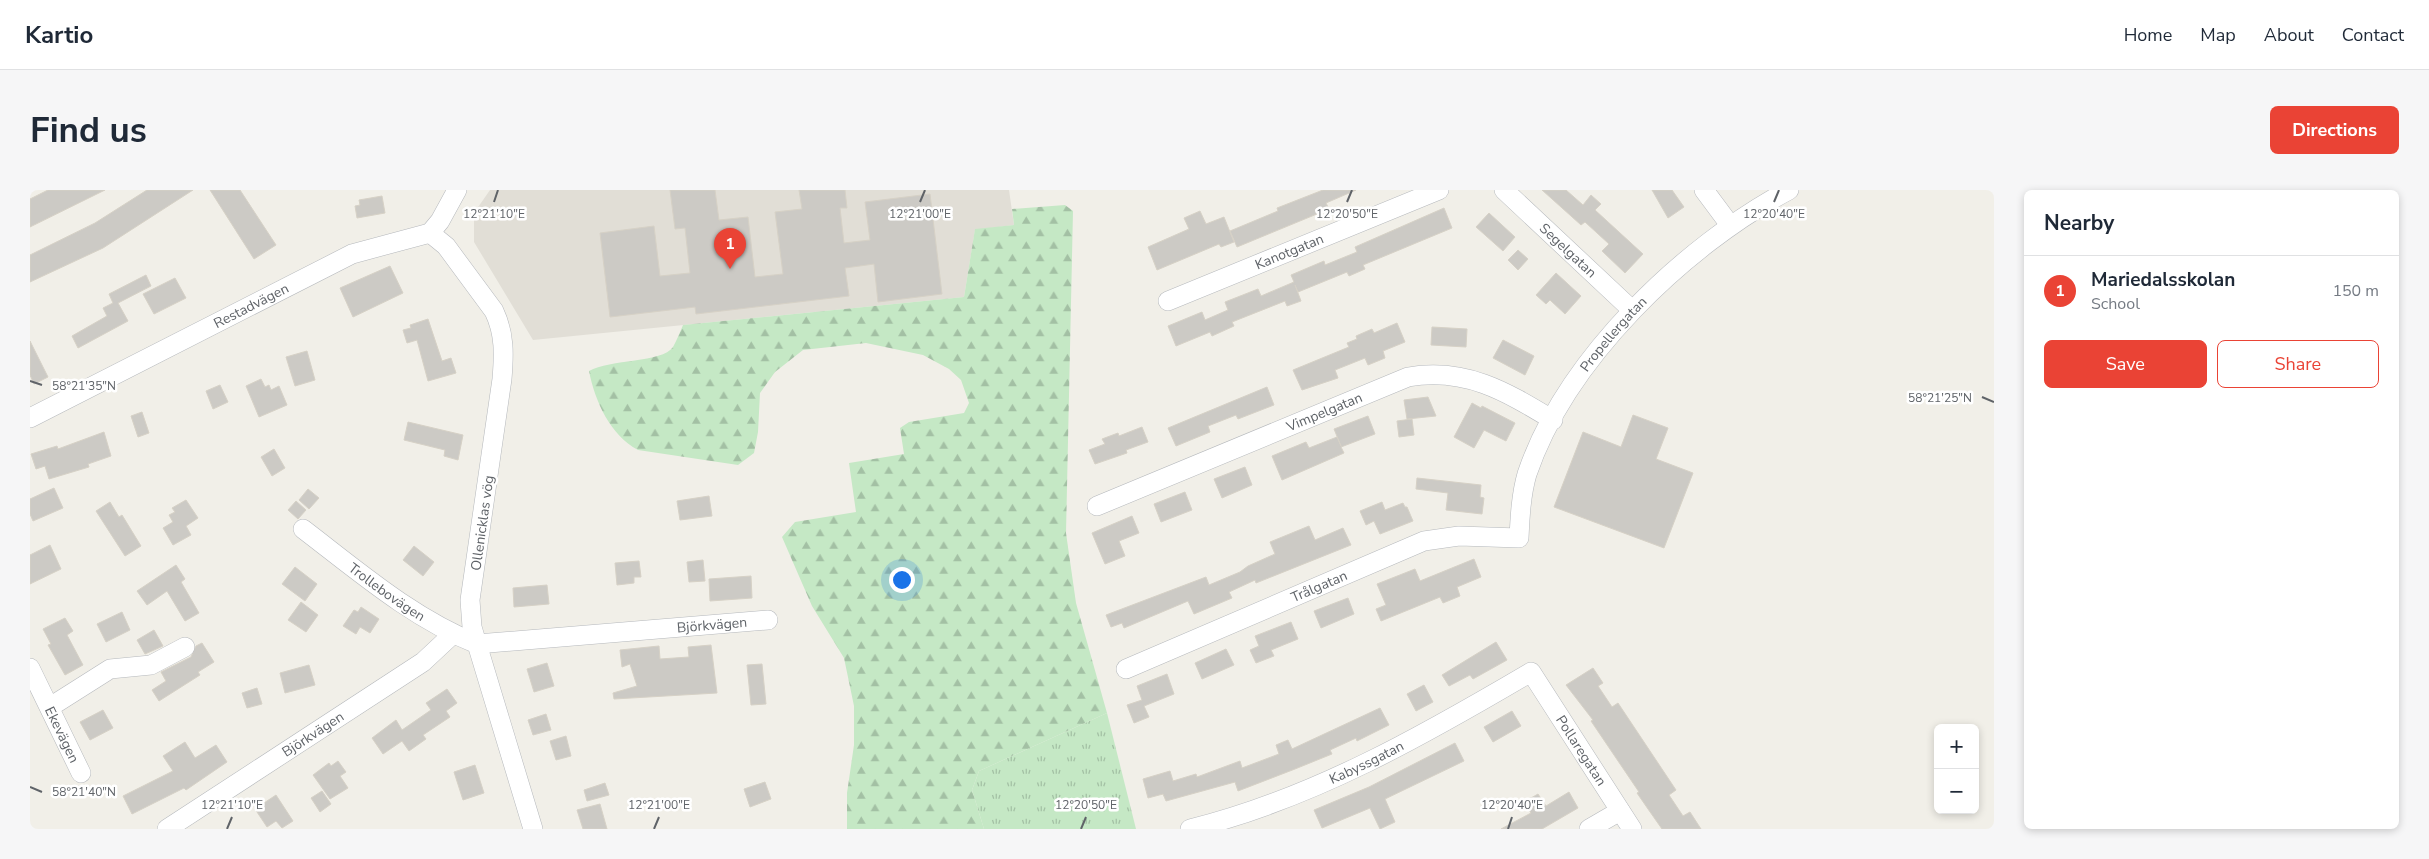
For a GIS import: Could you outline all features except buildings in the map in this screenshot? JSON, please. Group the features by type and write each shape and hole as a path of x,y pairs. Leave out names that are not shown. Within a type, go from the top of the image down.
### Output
{"street":[{"path":"430,233 440,221 457,190"},
{"name":"Kanotgatan","path":"1168,301 1439,190"},
{"name":"Segelgatan","path":"1504,190 1632,310"},
{"path":"1704,190 1730,226"},
{"name":"Propellergatan","path":"1519,538 1521,505 1528,474 1553,420 1592,358 1632,310 1677,268 1730,226 1789,190"},
{"name":"Restadvägen","path":"30,418 352,254 430,233"},
{"name":"Ollenicklas vög","path":"430,233 446,246 494,311 500,323 504,344 502,379 470,600 472,628 533,829"},
{"name":"Vimpelgatan","path":"1097,506 1408,377 1431,373 1454,375 1476,381 1500,390 1553,420"},
{"name":"Trollebovägen","path":"303,529 399,601 453,634 477,644"},
{"name":"Trålgatan","path":"1126,669 1424,541 1459,536 1519,538"},
{"name":"Björkvägen","path":"477,644 768,620"},
{"name":"Björkvägen","path":"167,829 423,662 453,634"},
{"path":"50,707 110,669 151,666 185,647"},
{"name":"Ekevägen","path":"30,668 81,773"},
{"name":"Pollaregatan","path":"1531,672 1632,829"},
{"name":"Kabyssgatan","path":"1190,829 1229,820 1342,774 1408,742 1531,672"},
{"path":"1589,829 1620,811"}],"shaded area":[{"path":"490,190 1009,190 1014,225 975,230 964,297 533,340 474,242 474,213"}],"green space":[{"path":"1065,205 1073,211 1066,533 1076,603 1107,713 979,771 972,790 984,829 847,829 847,793 854,745 854,706 844,658 812,606 782,537 795,522 856,512 849,463 904,454 900,428 909,422 964,413 969,403 961,380 949,369 923,355 866,343 803,350 775,372 760,393 758,432 754,453 738,465 638,450 628,444 619,436 605,416 595,394 589,371 609,364 658,356 667,352 673,347 683,325 964,297 975,229 1014,225 1012,209"},
{"path":"1107,713 1136,829 984,829 972,790 979,771"}],"place":[{"name":"Mariedalsskolan","path":"730,269"}]}
